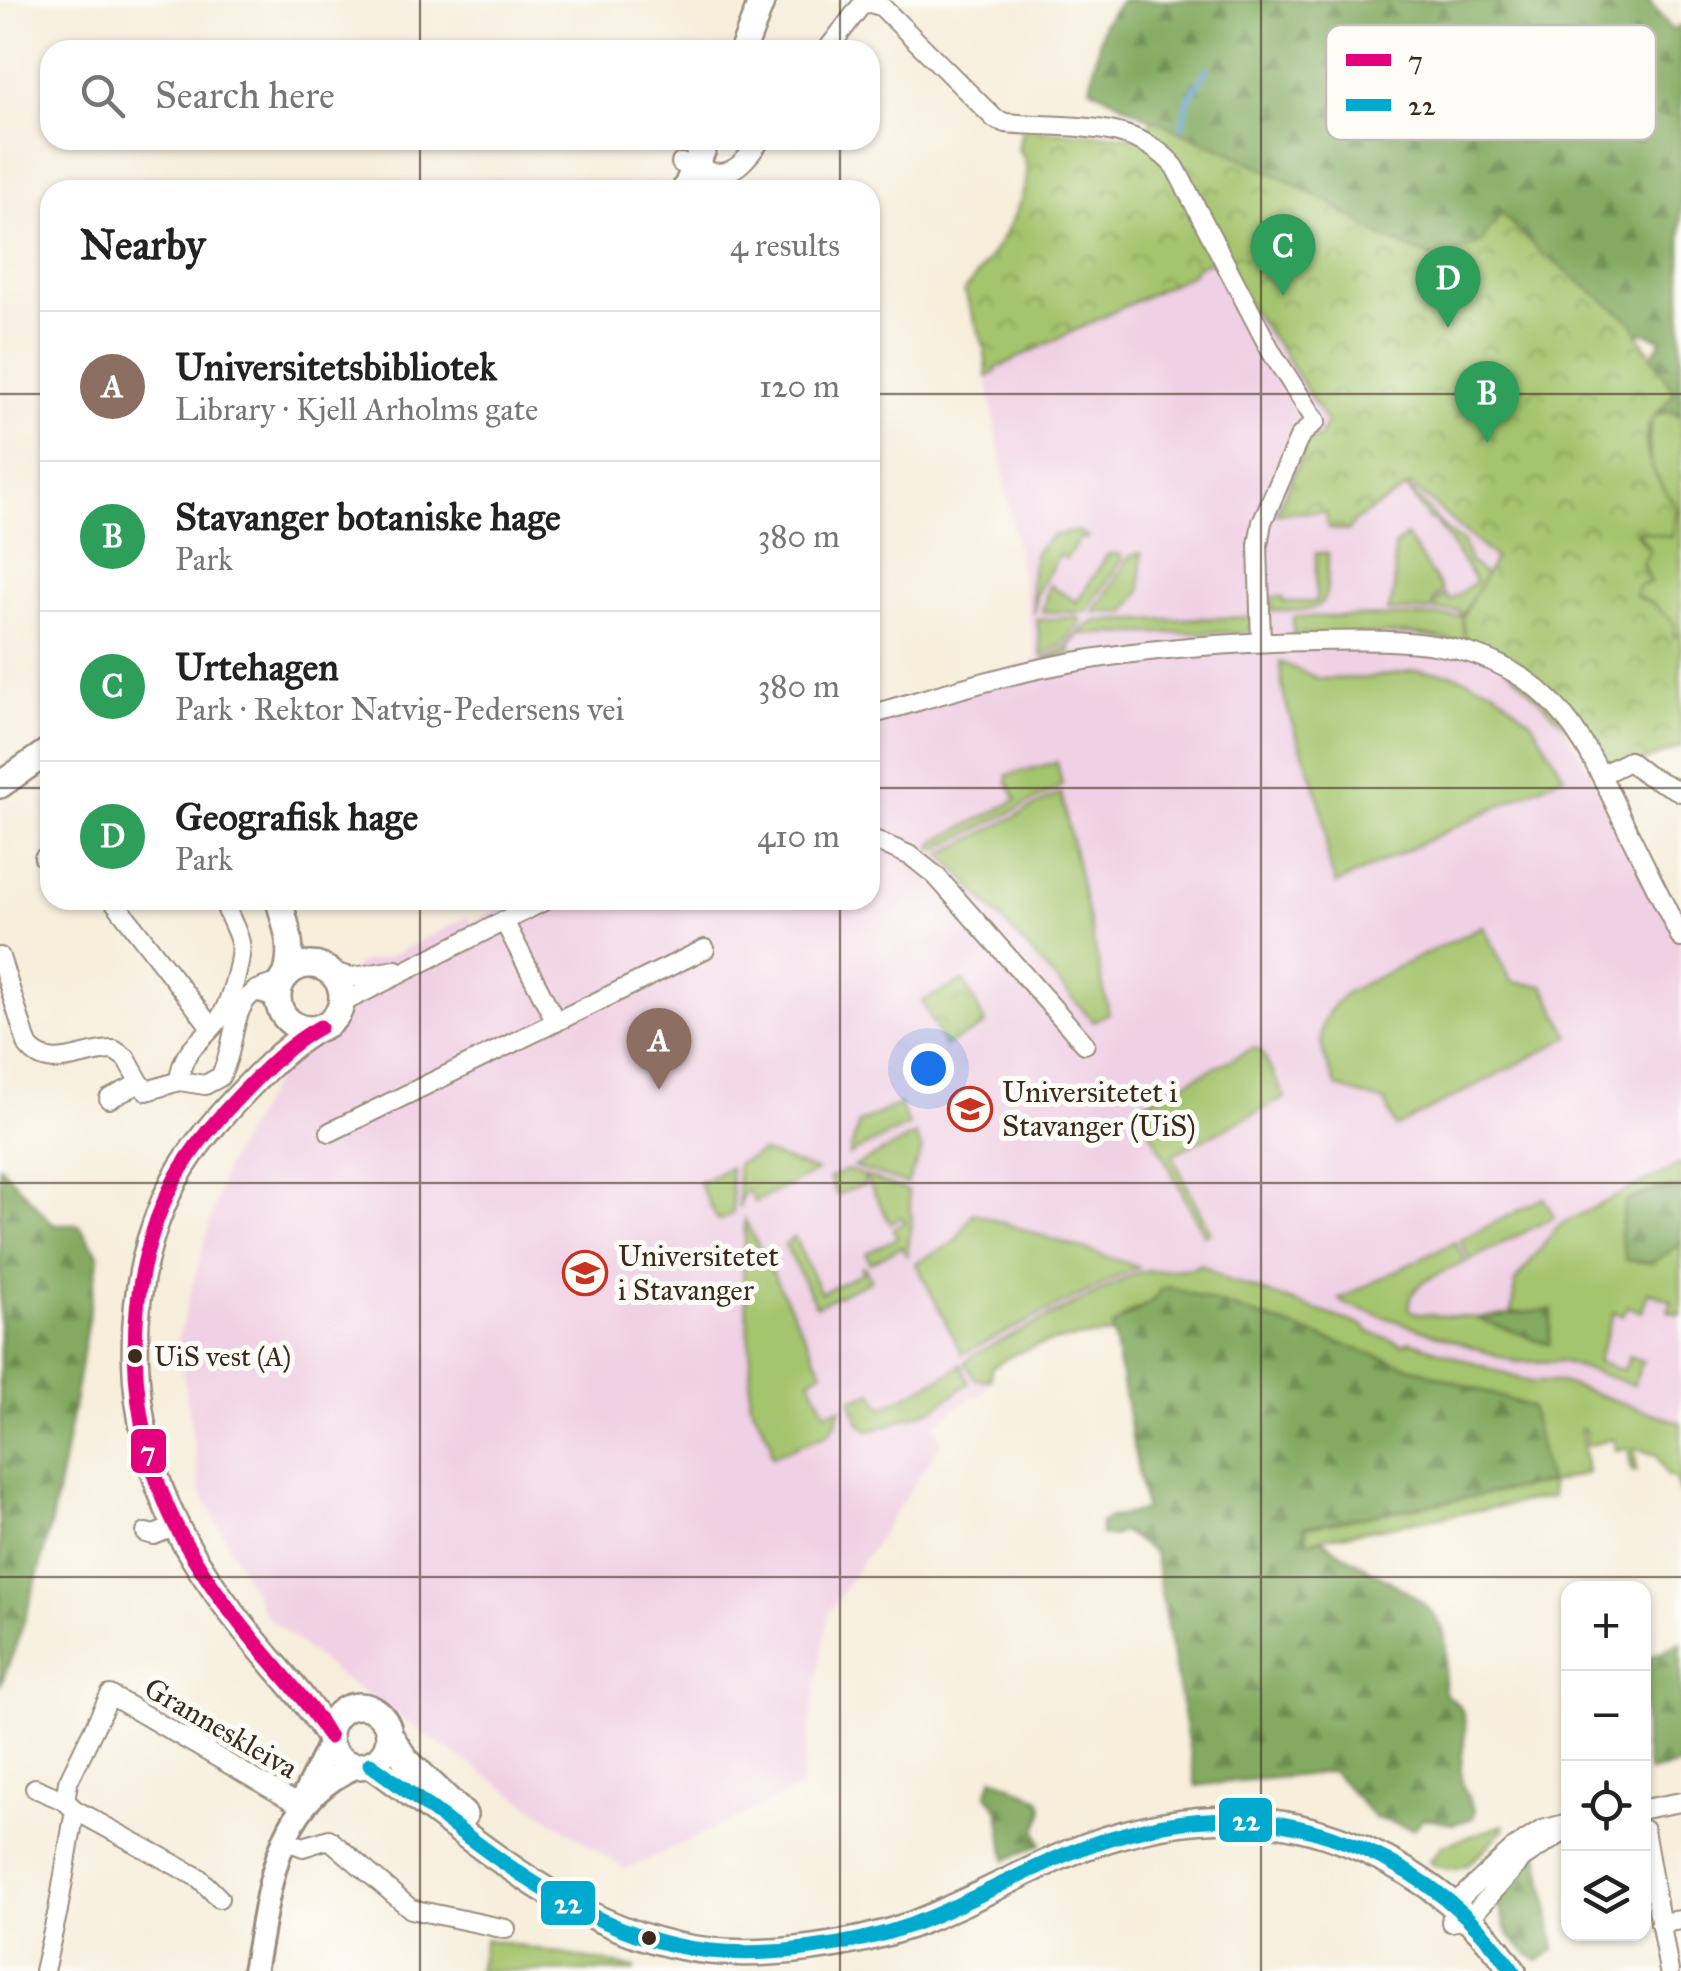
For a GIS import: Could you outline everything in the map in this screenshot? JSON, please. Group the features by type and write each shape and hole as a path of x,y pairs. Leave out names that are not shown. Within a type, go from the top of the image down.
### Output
{"main road":[{"path":"729,40 743,0"},
{"path":"747,40 762,0"},
{"path":"0,784 40,757"},
{"path":"0,802 40,776"},
{"path":"256,1078 291,959 284,910"},
{"path":"288,910 340,986 342,1002 334,1018 298,1040 256,1078 186,1160 160,1210 144,1265 136,1326 138,1394 150,1454 176,1526 212,1588 311,1706 342,1761 363,1765 586,1916 669,1944 714,1952 813,1948 884,1934 1105,1840 1160,1826 1235,1828 1327,1850 1401,1884 1458,1915 1506,1969"},
{"path":"278,993 302,966 325,969"},
{"path":"278,993 301,1028 320,1027"},
{"path":"277,1667 323,1695 352,1707 372,1709 386,1724 405,1760 466,1816 594,1902 658,1929 749,1950"},
{"path":"329,1740 335,1718 352,1707"},
{"path":"363,1765 384,1752 388,1734"}],"street":[{"path":"835,40 860,7 873,3 881,6 995,119 1100,129 1132,137 1157,148 1175,167 1272,352 1316,421 1300,436 1262,522 1258,545 1261,642"},
{"path":"688,165 715,174 731,172 754,150"},
{"path":"880,713 1041,668 1146,651 1261,642 1416,640 1479,654 1508,668 1552,704 1582,740 1681,938"},
{"path":"1601,776 1629,761 1681,792"},
{"path":"880,842 912,856 936,876 1085,1044"},
{"path":"121,910 211,1027"},
{"path":"179,1081 181,1063 188,1050 222,1014 241,953 226,910"},
{"path":"342,1002 526,910"},
{"path":"504,921 556,1022"},
{"path":"330,1132 705,949"},
{"path":"0,956 28,1046 34,1053 55,1060 114,1050 126,1058 147,1091 179,1081 205,1084 220,1076 247,997 278,993"},
{"path":"325,969 353,977 406,969"},
{"path":"109,1099 140,1083"},
{"path":"146,1533 154,1535 176,1526"},
{"name":"Granneskleiva","path":"44,1971 58,1910 70,1806 68,1782 110,1695 301,1806"},
{"path":"254,1971 283,1839 329,1740"},
{"path":"301,1806 329,1781 363,1765"},
{"path":"35,1788 199,1878 220,1898"},
{"path":"1651,1808 1681,1802"},
{"path":"1458,1915 1561,1831"},
{"path":"283,1839 304,1847 329,1839 416,1918 506,1929"},
{"path":"1648,1851 1669,1971"},
{"path":"1660,1923 1681,1920"}],"shaded area":[{"name":"Universitetet i Stavanger (UiS)","path":"1214,261 1282,351 1327,423 1319,436 1408,482 1496,558 1465,643 1491,652 1533,676 1681,921 1681,1423 1561,1382 1532,1383 1113,1327 1114,1334 1068,1338 1013,1353 991,1368 992,1378 982,1395 972,1397 934,1424 942,1442 828,1613 800,1788 626,1870 340,1677 265,1615 201,1492 178,1339 225,1167 291,1052 337,1027 362,995 354,968 391,956 468,916 471,922 497,910 880,910 880,706 1036,661 987,377 994,369 1192,275 1197,266"}],"green space":[{"path":"1122,0 1649,0 1672,30 1681,25 1681,416 1666,412 1652,418 1649,445 1656,476 1677,508 1672,537 1636,530 1650,550 1642,564 1650,582 1638,586 1634,596 1627,597 1641,373 1662,340 1645,332 1592,343 1481,243 1440,261 1384,238 1330,203 1090,87 1103,23"},
{"path":"1152,119 1244,159 1330,203 1384,238 1440,261 1481,243 1501,213 1537,249 1631,321 1674,393 1653,418 1646,441 1652,466 1677,508 1672,537 1636,530 1650,550 1642,564 1650,582 1638,586 1635,596 1653,604 1675,624 1674,636 1681,635 1681,747 1638,763 1606,765 1491,652 1465,643 1462,617 1495,558 1411,485 1355,521 1348,531 1328,529 1326,512 1276,513 1305,442 1319,437 1327,423 1282,351 1214,261 1197,266 1192,274 995,369 987,377 985,349 964,291 1000,243 1020,200 1026,180 1025,163 1018,149 1022,129 1143,137"},
{"path":"1659,413 1681,416 1681,635 1674,637 1653,604 1634,596 1642,563 1636,530 1677,509 1652,467 1649,446 1652,419"},
{"path":"1404,484 1447,531 1463,542 1470,562 1486,576 1462,616 1465,643 1411,634 1293,635 1293,617 1461,616 1460,611 1435,611 1436,603 1445,594 1449,600 1476,582 1434,518 1429,520 1407,488 1380,505"},
{"path":"1078,531 1088,537 1081,537 1066,559 1059,555 1036,594 1034,614 1031,578 1035,552 1052,536"},
{"path":"1406,536 1443,591 1435,598 1431,611 1387,611 1394,588 1394,547"},
{"path":"1141,553 1141,591 1125,613 1094,612 1130,556"},
{"path":"1316,553 1328,553 1327,586 1321,603 1305,610 1271,611 1271,597 1283,597 1284,602 1316,602"},
{"path":"1108,554 1120,554 1122,559 1086,612 1042,612 1049,585 1077,602"},
{"path":"1077,617 1081,621 1063,644 1042,656 1037,620"},
{"path":"1255,617 1248,632 1080,634 1069,647 1071,654 1043,660 1066,648 1082,629 1096,621"},
{"path":"1280,662 1319,679 1366,678 1418,670 1452,674 1494,689 1532,722 1564,775 1336,884 1328,860 1320,802 1286,702"},
{"path":"1057,762 1062,784 1057,789 936,850 932,847 936,841 1017,800 1008,775"},
{"path":"1061,793 1109,1013 1093,1021 942,854"},
{"path":"1483,926 1512,982 1544,986 1570,1037 1396,1127 1385,1102 1337,1087 1322,1048 1327,1014 1347,992"},
{"path":"964,981 986,1025 944,1046 922,1001"},
{"path":"1254,1048 1261,1051 1285,1098 1172,1155 1210,1232 1204,1235 1138,1106"},
{"path":"899,1104 909,1125 849,1155 859,1123"},
{"path":"915,1135 922,1150 907,1184 854,1167"},
{"path":"762,1152 817,1171 755,1202 749,1191 742,1195 739,1208 737,1164"},
{"path":"1681,1164 1681,1188 1655,1190 1631,1198 1652,1263 1681,1244 1681,1315 1668,1311 1672,1301 1648,1292 1642,1312 1628,1306 1623,1315 1614,1312 1597,1362 1624,1371 1629,1356 1643,1361 1633,1385 1561,1361 1516,1362 1339,1299 1455,1242 1466,1262 1420,1285 1410,1300 1410,1310 1418,1314 1476,1318 1549,1344 1551,1311 1511,1313 1516,1280 1559,1225"},
{"path":"0,1166 54,1225 79,1225 99,1255 50,1528 20,1634 0,1686"},
{"path":"730,1167 733,1213 718,1221 699,1183"},
{"path":"847,1170 908,1191 912,1219 907,1256 901,1247 870,1263 866,1253 897,1238 893,1228 905,1222 902,1217 890,1223 866,1178 865,1184 837,1195 829,1178"},
{"path":"1681,1188 1681,1244 1652,1263 1626,1260 1620,1235 1625,1202 1655,1190"},
{"path":"1544,1198 1554,1217 1470,1260 1460,1240"},
{"path":"973,1213 1138,1267 962,1354 916,1263 955,1242"},
{"path":"745,1220 823,1371 810,1380 826,1412 841,1408 828,1434 772,1456 770,1440 749,1401 751,1360 743,1273"},
{"path":"794,1237 821,1293 863,1272 864,1266 871,1280 816,1306 785,1244"},
{"path":"1201,1264 1225,1279 1364,1326 1368,1332 1403,1344 1410,1341 1529,1382 1561,1382 1681,1423 1681,1496 1674,1478 1667,1476 1657,1455 1634,1448 1637,1471 1632,1471 1628,1448 1616,1450 1613,1439 1587,1446 1585,1430 1581,1428 1587,1473 1550,1483 1552,1497 1307,1541 1305,1527 1548,1483 1156,1300 1129,1313 1113,1327 1114,1334 1065,1340 1019,1352 991,1368 990,1380 975,1379 965,1362 1139,1272"},
{"path":"1170,1287 1531,1407 1548,1483 1305,1527 1307,1541 1322,1539 1409,1593 1437,1619 1445,1640 1444,1689 1465,1720 1461,1777 1475,1811 1473,1818 1453,1824 1423,1818 1414,1829 1375,1818 1332,1771 1196,1786 1154,1553 1126,1533 1101,1535 1101,1523 1107,1519 1145,1510 1112,1327 1146,1305 1161,1289"},
{"path":"1552,1310 1549,1344 1476,1318"},
{"path":"961,1364 969,1383 935,1408 871,1431 858,1418 851,1400 873,1392 882,1408"},
{"path":"1681,1642 1681,1765 1651,1772 1651,1671 1651,1657"},
{"path":"993,1777 1040,1799 1043,1808 1036,1830 1041,1844 1006,1860 999,1810 987,1794"},
{"path":"1504,1825 1479,1855 1461,1867 1441,1868 1429,1862 1443,1845"},
{"path":"1539,1852 1555,1949 1538,1961 1512,1938 1495,1904 1504,1888"},
{"path":"485,1939 635,1968 478,1971"}],"waterway":[{"path":"1182,127 1188,100 1208,68"}],"transit line":[{"name":"7","path":"320,1027 290,1047 245,1090 207,1132 175,1179 144,1263 135,1354 147,1446 178,1530 223,1602 329,1737"},
{"name":"22","path":"370,1764 488,1852 572,1905 616,1927 662,1942 710,1951 785,1951 863,1939 931,1917 1069,1853 1106,1840 1179,1823 1253,1820 1326,1835 1407,1872 1465,1915 1513,1971"}],"place":[{"name":"Urtehagen","path":"1283,296"},
{"name":"Geografisk hage","path":"1448,328"},
{"name":"Stavanger botaniske hage","path":"1487,443"},
{"name":"Universitetsbibliotek","path":"659,1090"},
{"name":"Universitetet i Stavanger (UiS)","path":"970,1109"},
{"name":"Universitetet i Stavanger","path":"585,1273"},
{"name":"UiS vest (A)","path":"135,1356"}]}
